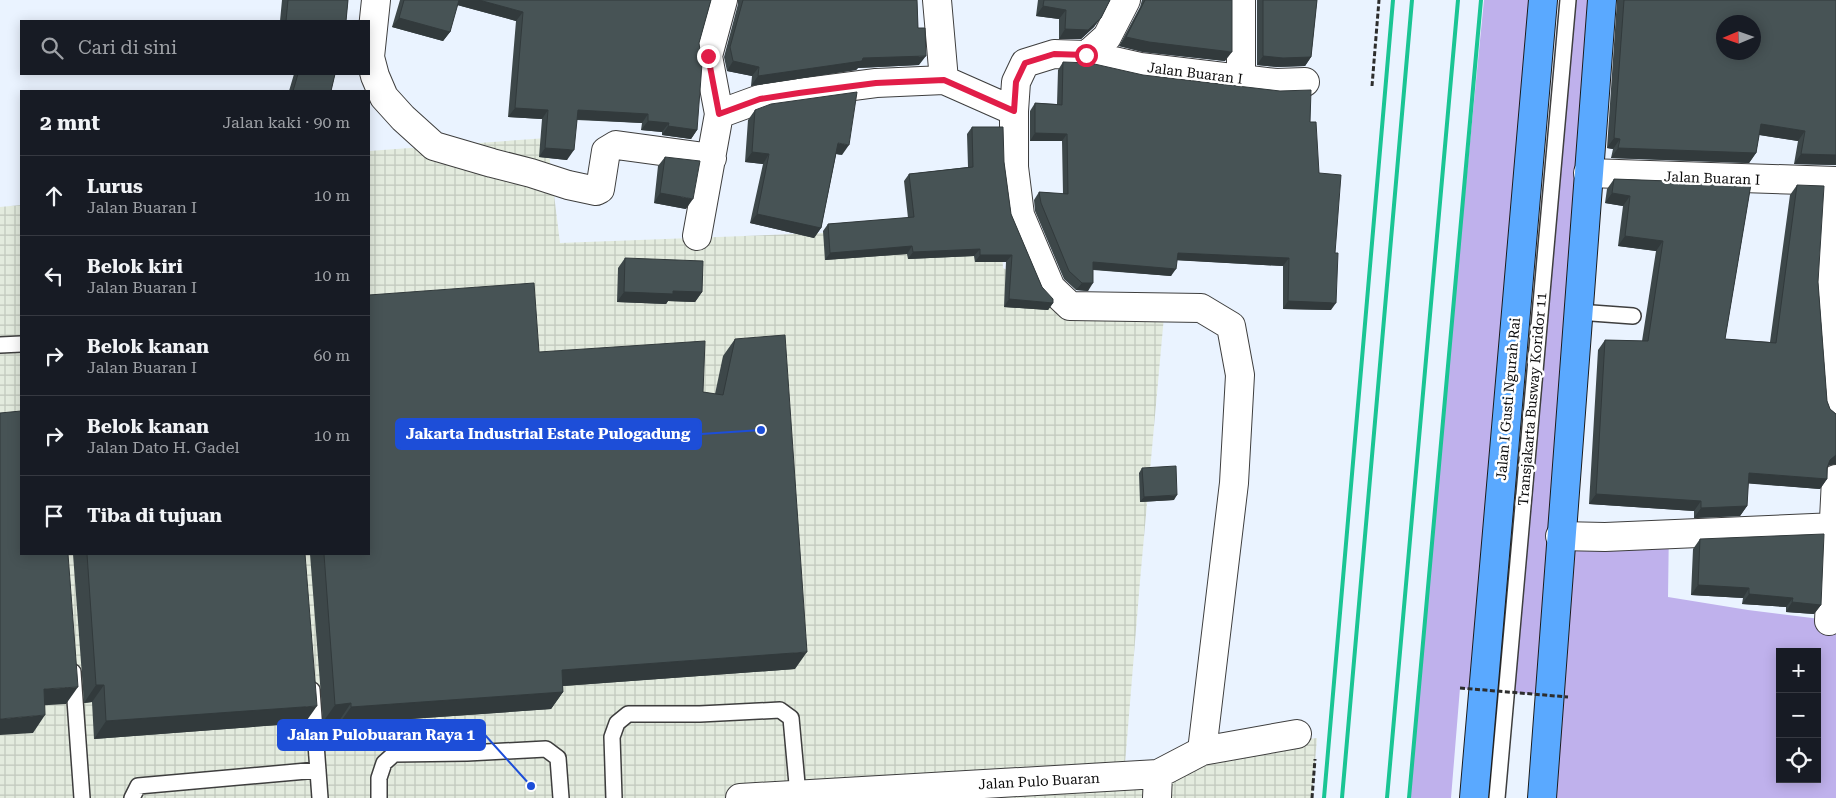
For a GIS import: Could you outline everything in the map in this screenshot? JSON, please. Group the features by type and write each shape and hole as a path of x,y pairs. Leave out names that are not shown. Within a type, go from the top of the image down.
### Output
{"main road":[{"name":"Jalan I Gusti Ngurah Rai","path":"1474,798 1543,0"},
{"path":"1542,798 1560,536 1602,0"}],"street":[{"path":"376,0 370,57 375,76 384,97 403,118 434,146 568,185 596,191 600,189 606,150 616,145 712,158"},
{"path":"697,236 719,114 708,56 723,0"},
{"path":"937,0 944,80"},
{"path":"1086,55 1107,37 1126,0"},
{"path":"1241,0 1241,79"},
{"name":"Jalan Buaran I","path":"1202,750 1234,483 1240,375 1231,326 1202,308 1070,306 1051,288 1020,214 1014,167 1016,82 1025,63 1054,54 1086,55 1140,67 1276,83 1305,82"},
{"path":"719,114 760,99 799,93 876,83 944,80 1014,111"},
{"name":"Jalan Buaran I","path":"1588,173 1834,181"},
{"path":"1834,181 1827,291 1836,410"},
{"path":"1829,621 1836,479"},
{"path":"1560,536 1604,537 1834,527"},
{"path":"1157,786 1202,750 1297,734"},
{"name":"Jalan Pulo Buaran","path":"740,798 1157,786"}],"lane":[{"name":"Transjakarta Busway Koridor 11","path":"1497,798 1568,0"},
{"path":"1578,312 1633,316"},
{"path":"0,345 20,344"},
{"path":"72,661 82,798"},
{"path":"310,672 320,798"},
{"path":"614,798 612,737 617,723 628,714 700,714 780,710 791,718 798,795"},
{"path":"379,798 379,778 384,763 394,754 546,750 558,758 561,798"},
{"path":"132,798 138,786 318,770"}],"path":[{"path":"1372,86 1379,0"},
{"path":"1460,688 1568,698"},
{"path":"1312,798 1315,758"}],"shaded area":[{"path":"1484,0 1543,0 1483,690 1460,688 1451,798 1409,798 1447,375"},
{"path":"1568,0 1602,0 1550,695 1504,692"},
{"path":"547,138 560,243 1001,226 1003,268 1076,306 1165,305 1124,776 1202,751 1317,738 1312,798 0,798 0,207 20,205 20,555 370,555 370,151"},
{"path":"1574,523 1669,525 1668,597 1748,610 1836,621 1836,798 1550,798"}],"building":[{"path":"288,0 348,0 346,20 286,20"},
{"path":"404,0 459,0 450,32 399,18"},
{"path":"479,0 711,0 699,43 702,64 697,130 668,126 669,123 648,121 648,114 578,110 574,150 545,148 548,110 515,108 523,12"},
{"path":"743,0 917,0 918,28 925,28 926,56 863,58 862,61 758,76 759,67 733,61 730,47"},
{"path":"1044,0 1110,0 1101,18 1088,30 1065,29 1066,10 1043,6"},
{"path":"1145,0 1232,0 1232,52 1149,42 1126,37"},
{"path":"1263,0 1317,0 1311,57 1283,58 1263,56"},
{"path":"1624,0 1836,0 1836,155 1801,154 1805,131 1761,124 1756,153 1618,148 1620,139 1614,138"},
{"path":"1063,62 1090,63 1143,75 1280,91 1311,90 1310,122 1316,122 1319,173 1341,175 1335,253 1338,253 1336,303 1288,301 1289,258 1178,253 1176,269 1093,262 1093,283 1082,283 1069,271 1041,203 1039,192 1068,194 1067,134 1035,133 1035,103 1062,105"},
{"path":"298,75 335,75 331,90 293,90"},
{"path":"857,92 849,145 838,143 821,228 757,214 769,154 752,152 755,110 771,104"},
{"path":"972,127 1003,127 1004,162 1011,214 1042,287 1053,299 1053,303 1009,299 1012,255 980,255 980,249 913,252 912,246 830,253 828,224 914,217 909,174 973,167"},
{"path":"665,157 700,161 693,199 660,193"},
{"path":"1614,179 1751,184 1725,339 1776,343 1797,185 1824,186 1818,282 1827,401 1830,409 1836,414 1836,455 1830,460 1827,468 1827,479 1749,473 1747,506 1701,508 1701,501 1596,494 1605,340 1648,341 1663,241 1625,236 1630,196 1612,193"},
{"path":"625,258 703,261 702,292 673,291 673,294 624,292"},
{"path":"534,283 539,352 705,341 703,392 723,395 735,339 785,335 807,652 562,670 563,692 351,707 351,703 335,705 324,555 370,555 370,295"},
{"path":"20,411 20,555 68,555 78,687 44,689 45,715 0,719 0,413"},
{"path":"1176,466 1177,495 1144,497 1142,468"},
{"path":"1824,534 1821,605 1792,602 1793,598 1749,594 1749,588 1698,585 1700,539"},
{"path":"87,555 305,555 317,706 106,721 104,685 96,685"}],"railway":[{"path":"1324,798 1393,0"},
{"path":"1342,798 1412,0"},
{"path":"1387,798 1458,0"},
{"path":"1409,798 1481,0"}],"place":[{"name":"Jakarta Industrial Estate Pulogadung","path":"761,430"},
{"name":"Jalan Pulobuaran Raya 1","path":"531,786"}],"route":[{"path":"708,56 719,114 760,99 799,93 876,83 944,80 1014,111 1016,82 1025,63 1054,54 1086,55"}]}
